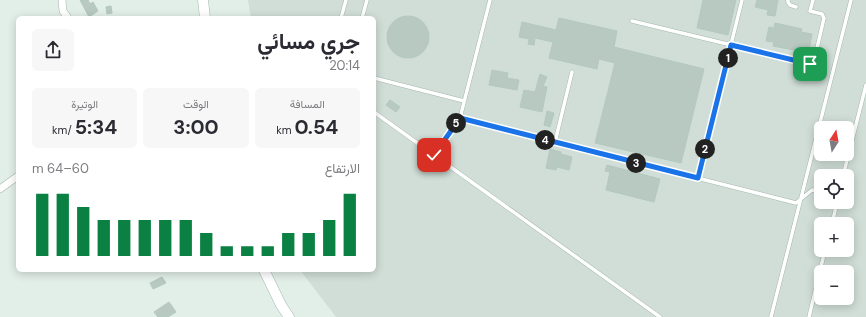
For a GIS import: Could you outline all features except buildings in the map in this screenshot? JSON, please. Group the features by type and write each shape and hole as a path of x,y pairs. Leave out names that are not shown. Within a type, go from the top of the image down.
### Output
{"main road":[{"path":"203,0 205,16"},
{"path":"265,272 281,305 289,317"}],"street":[{"path":"62,0 63,10 67,16"},
{"path":"0,189 16,177"}],"lane":[{"path":"342,16 346,0"},
{"path":"363,16 367,0"},
{"path":"434,155 460,118 490,0"},
{"path":"698,178 742,0"},
{"path":"788,0 790,5 796,7"},
{"path":"632,20 810,64 814,61 824,18 822,14 810,11 813,0"},
{"path":"771,317 851,0"},
{"path":"555,142 572,72"},
{"path":"376,79 464,101"},
{"path":"846,169 866,85"},
{"path":"376,113 660,317"},
{"path":"460,118 796,203 812,190 814,190"},
{"path":"808,317 823,257"}],"shaded area":[{"path":"248,0 866,0 866,317 336,317 302,272 376,272 376,16 251,16"}],"route":[{"path":"434,155 460,118 698,178 731,45 810,64"}]}
